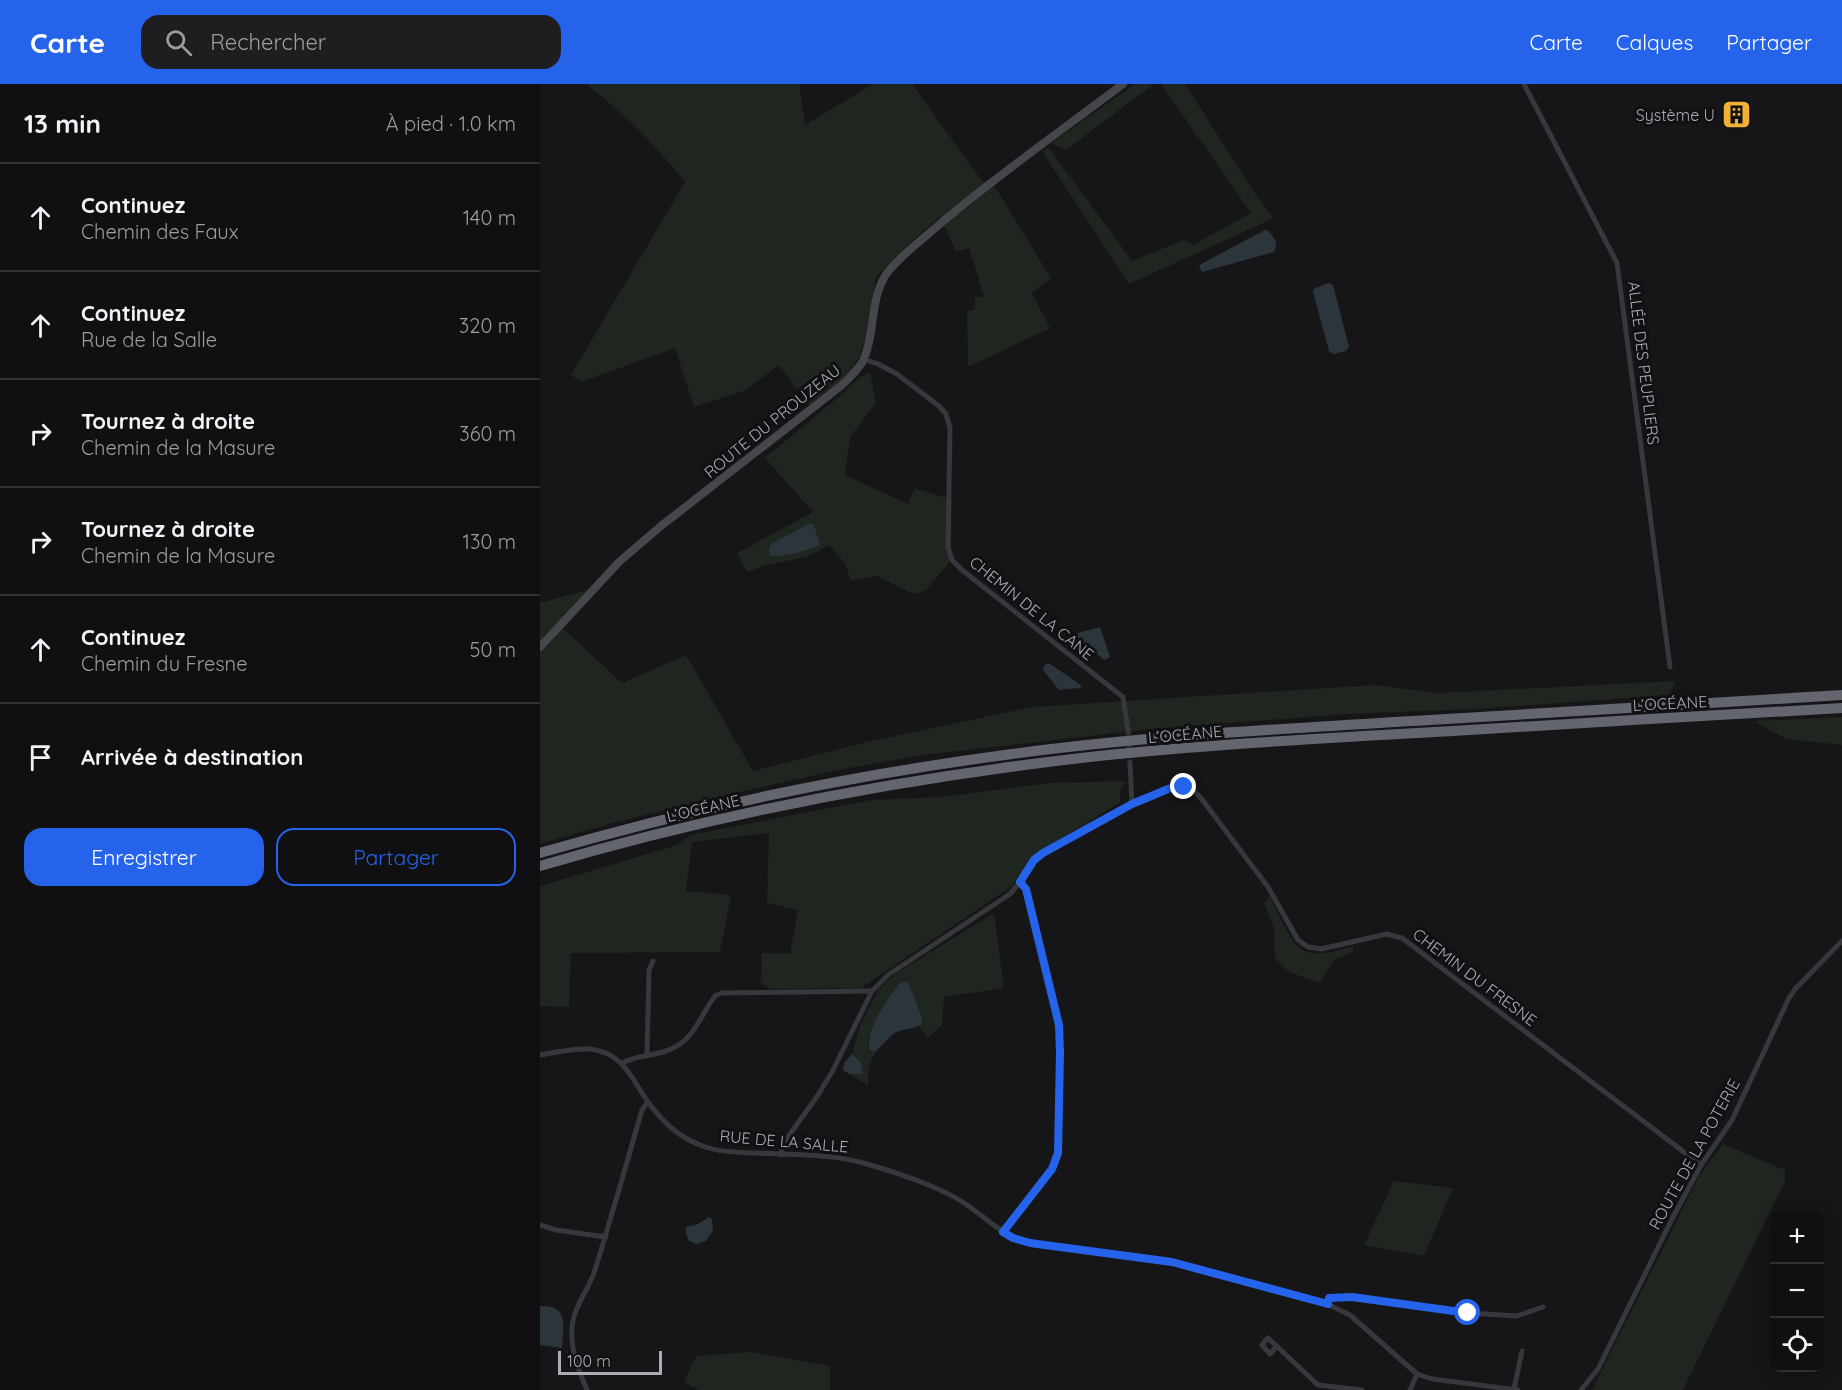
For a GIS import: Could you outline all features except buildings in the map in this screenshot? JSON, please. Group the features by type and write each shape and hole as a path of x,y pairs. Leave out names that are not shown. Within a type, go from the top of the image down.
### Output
{"highway":[{"name":"L’OCÉANE","path":"540,853 648,824 788,791 917,768 1044,750 1112,742 1280,729 1842,695"},
{"name":"L’OCÉANE","path":"540,866 639,839 799,802 908,782 1047,762 1277,742 1842,708"}],"street":[{"name":"ROUTE DU PROUZEAU","path":"540,647 620,561 661,526 842,385 857,370 870,341 875,302 880,287 887,274 900,259 975,194 1123,84"},
{"name":"ALLÉE DES PEUPLIERS","path":"1524,84 1617,263 1670,667"},
{"name":"CHEMIN DE LA CANE","path":"863,359 897,374 946,414 950,428 948,547 952,560 1123,697 1128,730"},
{"path":"1130,764 1132,804"},
{"name":"CHEMIN DU FRESNE","path":"872,991 888,975 1010,894 1034,860 1043,853 1132,804 1173,787 1184,787 1193,790 1201,798 1268,887 1298,940 1308,947 1321,949 1387,934 1402,938 1701,1165"},
{"path":"1003,1232 1052,1169 1058,1153 1059,1025 1026,889 1020,882"},
{"name":"ROUTE DE LA POTERIE","path":"1581,1390 1598,1369 1701,1165 1732,1120 1789,998 1796,987 1842,941"},
{"path":"647,1056 649,970 653,961"},
{"path":"540,1055 591,1050 609,1054 622,1063 630,1058 665,1052 687,1039 716,995 745,992 872,991 832,1072 819,1095 783,1144 781,1155"},
{"name":"RUE DE LA SALLE","path":"622,1063 648,1102 671,1130 698,1144 728,1152 845,1158 867,1164 941,1191 963,1203 1013,1238 1030,1243 1172,1262 1328,1304 1350,1316 1417,1374 1432,1379 1516,1390"},
{"path":"587,1390 571,1341 572,1325 577,1307 590,1285 642,1110 648,1102"},
{"path":"540,1225 556,1230 606,1237"},
{"path":"1328,1304 1329,1298 1352,1297 1468,1313 1517,1316 1543,1307"},
{"path":"1277,1346 1318,1385 1362,1390"},
{"path":"1516,1390 1522,1351"},
{"path":"1410,1390 1417,1374"}],"shaded area":[{"path":"586,84 799,84 805,125 873,84 912,84 982,181 995,187 1051,278 1032,293 1050,328 968,367 967,311 974,310 975,298 984,296 969,248 956,252 940,217 876,277 868,331 860,355 848,376 809,405 779,365 746,390 694,407 675,348 581,382 571,375 685,182 638,130"},
{"path":"1135,84 1154,84 1066,150 1051,143"},
{"path":"1161,84 1185,84 1256,195 1274,218 1129,284 1042,151 1049,148 1132,261 1184,240 1193,245 1251,213"},
{"path":"1265,230 1269,231 1275,241 1274,252 1202,272 1199,267 1201,264"},
{"path":"1329,283 1333,285 1349,347 1346,351 1333,354 1329,351 1313,292 1315,288"},
{"path":"870,373 876,403 850,437 845,475 908,504 915,488 952,500 949,563 925,591 913,594 877,576 851,580 844,562 829,545 807,557 766,565 747,572 737,553 813,512 765,458 860,377"},
{"path":"810,523 814,525 820,545 787,555 769,555 771,544"},
{"path":"587,590 558,624 622,683 686,655 753,771 867,742 1032,707 1375,685 1438,693 1675,681 1669,695 1476,709 1347,714 1151,729 923,755 838,770 727,795 609,824 540,844 540,603"},
{"path":"1100,627 1110,657 1105,660 1078,641 1078,633"},
{"path":"1049,663 1082,686 1059,690 1043,670 1044,666"},
{"path":"1842,717 1842,745 1786,739 1754,721"},
{"path":"1126,781 1120,791 1120,802 1031,858 1012,886 861,988 769,989 761,981 762,953 790,954 798,910 767,903 769,833 692,842 686,891 731,895 720,952 571,953 569,1007 540,1006 540,886 677,845 690,835 871,800 941,797 1049,783"},
{"path":"1269,895 1287,931 1301,949 1320,954 1353,946 1353,952 1334,960 1319,983 1287,971 1275,958 1274,929 1264,902 1267,901"},
{"path":"994,913 1004,988 944,997 942,1025 928,1038 919,1027 922,1024 885,1003 868,1040 869,1050 875,1052 869,1067 868,1085 849,1074 863,1073 861,1062 852,1054 860,1026 879,989 895,974"},
{"path":"901,982 908,982 922,1018 922,1024 893,1034 875,1052 869,1050 871,1031 875,1022"},
{"path":"852,1054 861,1062 863,1074 849,1074 843,1070 844,1063"},
{"path":"1723,1144 1785,1170 1785,1181 1683,1390 1592,1390 1699,1176"},
{"path":"1394,1181 1453,1188 1424,1256 1364,1245"},
{"path":"709,1217 712,1219 713,1231 706,1241 697,1244 689,1241 686,1227 698,1224"},
{"path":"540,1306 550,1306 560,1313 563,1319 562,1348 540,1345"},
{"path":"751,1352 830,1366 830,1390 698,1390 684,1382 696,1356"}],"tunnel":[{"path":"1128,730 1130,764"}],"place":[{"name":"Système U","path":"1736,115"}],"route":[{"path":"1184,787 1173,787 1132,804 1043,853 1034,860 1020,882 1026,889 1059,1025 1058,1153 1052,1169 1003,1232 1030,1243 1172,1262 1328,1304 1329,1298 1352,1297 1468,1313"}]}
